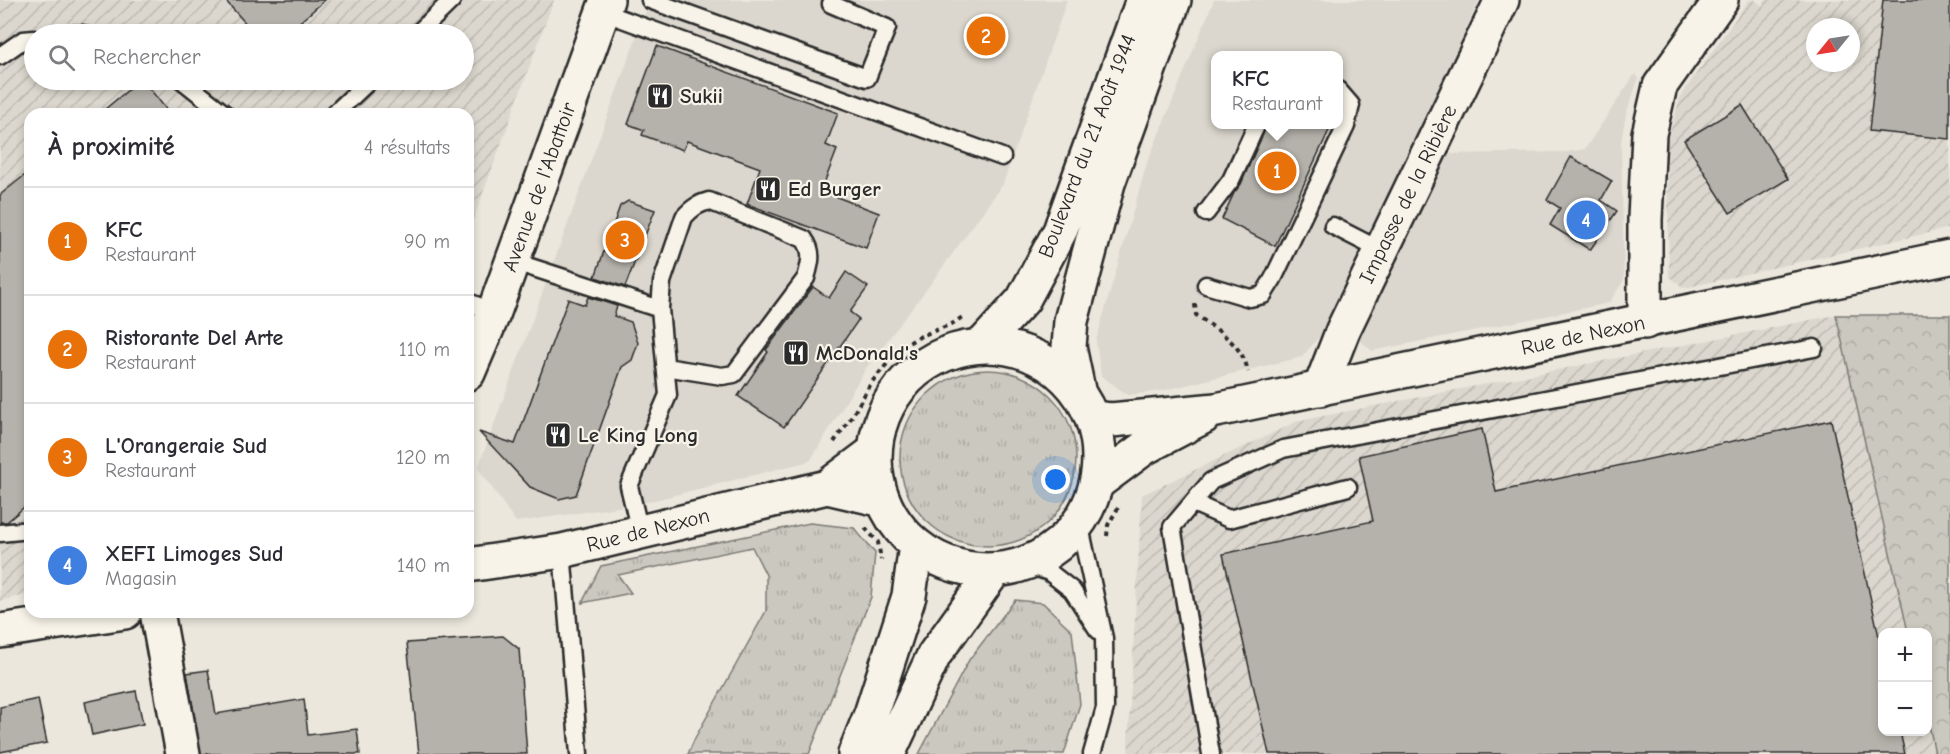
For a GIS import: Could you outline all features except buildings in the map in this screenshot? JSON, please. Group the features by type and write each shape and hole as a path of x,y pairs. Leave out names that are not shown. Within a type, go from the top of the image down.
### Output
{"main road":[{"name":"Boulevard du 21 Août 1944","path":"982,345 1023,300 1060,231 1143,0"},
{"name":"Boulevard du 21 Août 1944","path":"1097,483 1099,452 1069,347 1071,321 1108,183 1174,0"},
{"name":"Impasse de la Ribière","path":"1320,389 1343,330 1380,250 1502,0"},
{"path":"1645,322 1645,219 1649,134 1660,86 1721,0"},
{"name":"Avenue de l'Abattoir","path":"474,343 481,307 512,261 605,6"},
{"name":"Rue de Nexon","path":"1085,404 1111,420 1215,410 1943,261"},
{"path":"1085,404 1053,367 1019,350 982,345 950,352 921,367 897,390 882,419 875,451 876,476 871,511 897,525 916,545 940,560 966,569 994,571 1026,564 1055,548 1074,530 1088,508 1097,483"},
{"name":"Rue de Nexon","path":"1097,483 1144,448 1215,410"},
{"name":"Rue de Nexon","path":"474,564 562,551 827,487 875,451"},
{"name":"Rue de Nexon","path":"827,487 871,511"},
{"path":"855,754 872,714 909,596 916,545"},
{"path":"888,754 934,655 994,571"},
{"path":"0,631 86,618"},
{"path":"158,618 183,754"}],"lane":[{"path":"427,24 452,0"},
{"path":"650,0 867,78 887,28 831,4"},
{"path":"605,6 1002,157"},
{"path":"0,56 24,40"},
{"path":"195,90 217,108"},
{"path":"340,108 359,90"},
{"path":"1206,285 1250,298 1263,295 1273,279 1346,126 1351,105 1343,96"},
{"path":"1206,213 1231,180 1255,129"},
{"path":"640,532 629,486 668,395 665,367 660,309 662,282 684,217 692,208 709,201 804,239 810,246 812,261 806,278 734,374 722,376 665,367"},
{"path":"1333,226 1380,250"},
{"path":"512,261 660,309"},
{"path":"1211,754 1173,527 1212,481 1283,449 1814,348"},
{"path":"1193,503 1229,519 1348,487"},
{"path":"1079,522 1104,638 1105,708 1092,754"},
{"path":"0,533 24,531"},
{"path":"562,551 579,754"},
{"path":"1026,564 1049,572 1072,590 1104,638"}],"path":[{"path":"1206,285 1194,306 1196,315 1233,342 1246,361 1254,403"},
{"path":"827,487 824,456 851,418 871,382 901,347 921,336 952,324 972,312"},
{"path":"871,511 882,562"}],"shaded area":[{"path":"0,0 554,0 474,218 474,108 24,108 24,595 0,601"},
{"path":"650,0 1067,0 1003,184 867,367 810,461 639,504 516,522 478,468"},
{"path":"1214,0 1479,0 1412,150 1326,329 1302,357 1161,391 1128,395 1101,376 1096,341 1147,163"},
{"path":"1749,0 1755,0 1762,5 1765,0 1950,0 1950,228 1684,288 1669,276 1667,142 1681,95"},
{"path":"1635,74 1639,78 1626,114 1621,142 1624,280 1609,303 1372,351 1356,337 1448,154 1567,152 1585,149"},
{"path":"1836,315 1907,628 1878,628 1878,736 1931,736 1935,754 1129,754 1142,495 1298,421"}],"green space":[{"path":"1836,315 1950,315 1950,754 1935,754 1931,736 1932,628 1907,628"},
{"path":"988,370 1022,377 1037,385 1050,396 1061,409 1069,424 1076,458 1069,492 1061,507 1050,520 1037,531 1022,539 988,546 954,539 939,531 926,520 915,507 907,492 900,458 907,424 915,409 926,396 939,385 954,377"},
{"path":"810,523 854,528 875,553 871,597 809,754 688,754 766,611 766,575 752,547 618,575 631,593 582,603 601,566"},
{"path":"1015,600 1043,603 1072,631 1080,704 1064,754 919,754 969,660"}],"place":[{"name":"Ristorante Del Arte","path":"986,36"},
{"name":"Sukii","path":"660,96"},
{"name":"KFC","path":"1277,171"},
{"name":"Ed Burger","path":"768,189"},
{"name":"XEFI Limoges Sud","path":"1586,220"},
{"name":"L'Orangeraie Sud","path":"625,240"},
{"name":"McDonald's","path":"796,353"},
{"name":"Le King Long","path":"558,435"}]}
